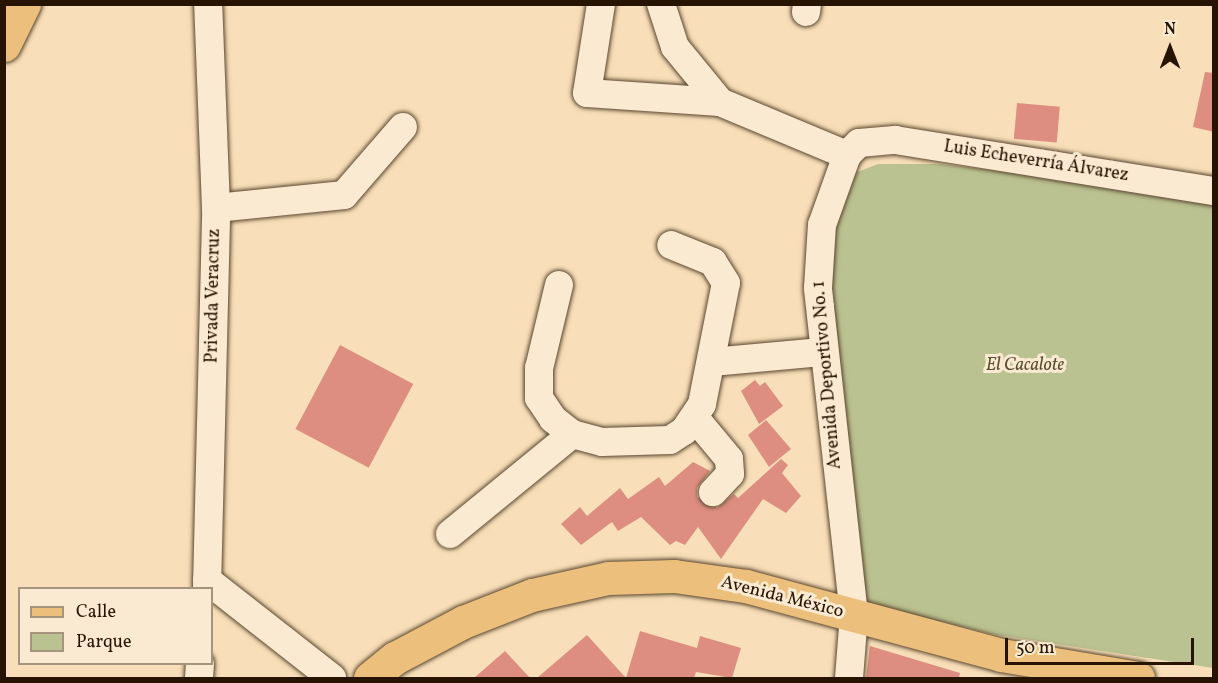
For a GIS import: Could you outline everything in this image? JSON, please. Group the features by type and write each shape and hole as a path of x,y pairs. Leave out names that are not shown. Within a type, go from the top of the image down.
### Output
{"main road":[{"path":"4,45 24,4"},
{"name":"Avenida México","path":"370,678 395,658 463,622 532,595 608,578 675,576 746,586 1001,655 1126,677"}],"street":[{"name":"Privada Veracruz","path":"207,584 216,208 208,4"},
{"path":"601,4 587,93 720,102 853,149"},
{"path":"661,4 675,47 720,102"},
{"path":"216,208 344,195 403,127"},
{"name":"Luis Echeverría Álvarez","path":"853,149 895,140 1214,191"},
{"name":"Avenida Deportivo No. 1","path":"849,678 854,615 822,352 819,244 830,194 853,149"},
{"path":"558,285 539,368 539,398 572,434 602,442 670,440 695,418 712,362 726,283 713,262 671,245"},
{"path":"712,362 822,352"},
{"path":"695,418 729,459 730,474 713,492"},
{"path":"450,534 572,434"},
{"path":"213,589 332,678"}],"green space":[{"name":"El Cacalote","path":"878,164 939,164 1213,196 1213,668 992,634 866,603 830,292 832,239 841,207 855,173"}],"building":[{"path":"1205,72 1214,73 1214,132 1193,127"},
{"path":"1017,103 1060,107 1057,143 1014,139"},
{"path":"340,345 413,384 369,468 295,429"},
{"path":"755,380 760,386 765,382 783,406 759,424 741,391"},
{"path":"766,420 791,449 769,467 748,435"},
{"path":"781,459 788,465 782,473 801,496 786,513 763,499 721,559 698,527 685,545 676,541 670,545 641,517 618,531 612,522 581,545 561,524 580,507 587,516 620,488 628,499 659,477 665,486 693,462 710,471 697,488 697,497 717,508 734,494 738,498"},
{"path":"640,631 697,648 700,636 741,648 732,678 696,672 694,678 626,678"},
{"path":"587,635 626,678 537,678"},
{"path":"870,646 960,673 959,678 866,678"},
{"path":"505,651 530,678 474,678"}]}
